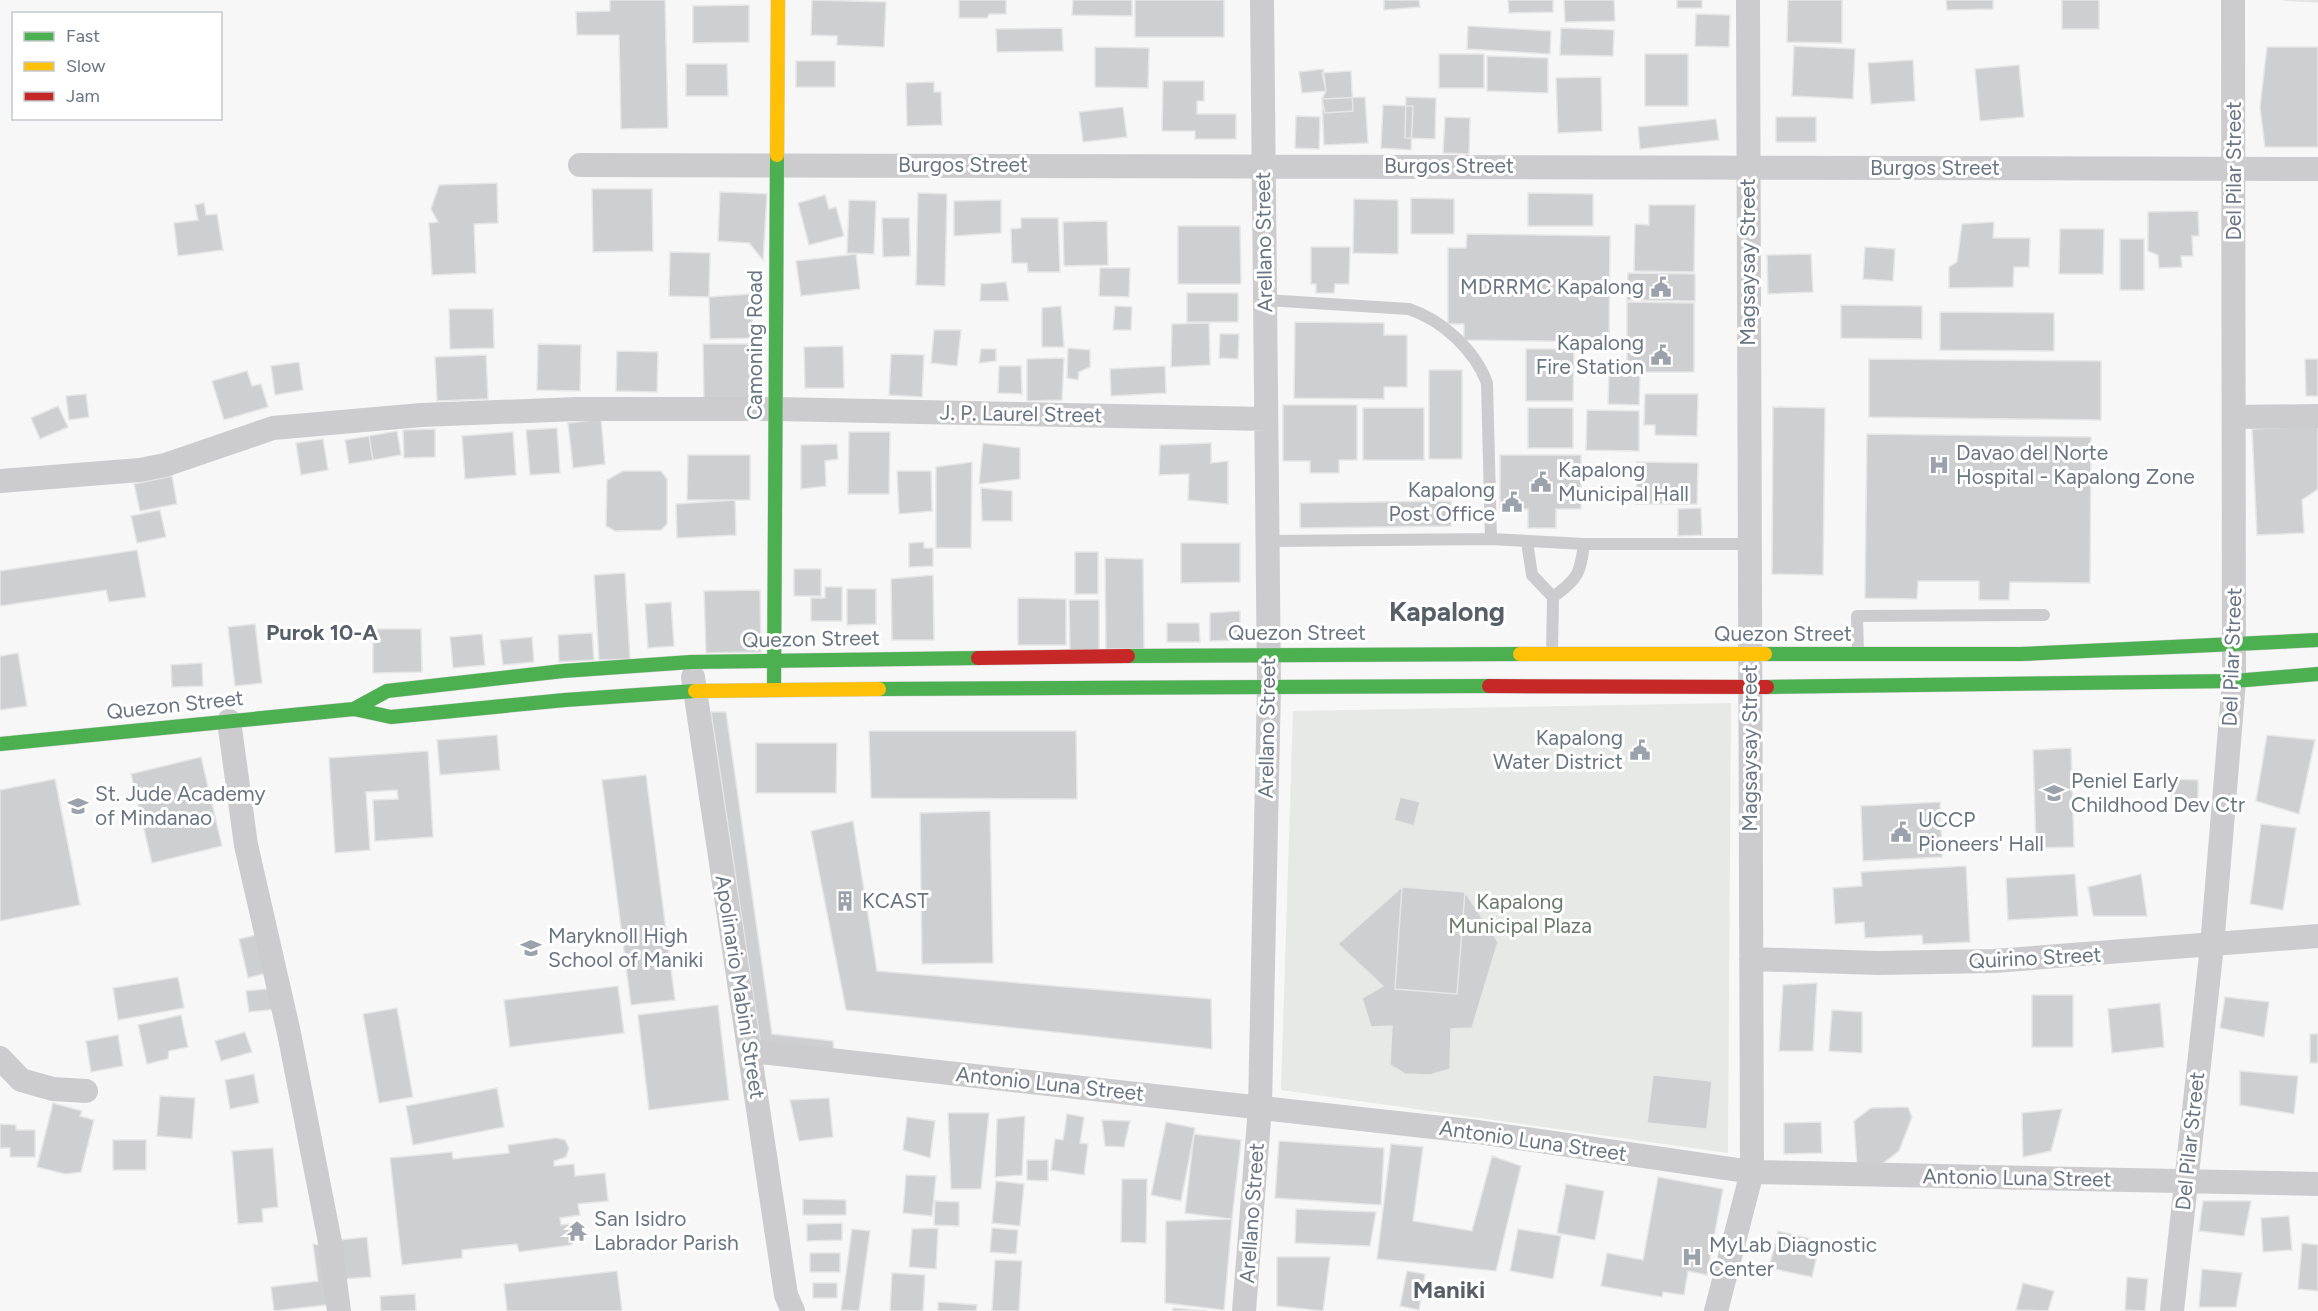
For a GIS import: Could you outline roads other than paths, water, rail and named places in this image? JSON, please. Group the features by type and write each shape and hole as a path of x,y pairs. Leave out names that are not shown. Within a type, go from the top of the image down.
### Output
{"main road":[{"name":"Camoning Road","path":"774,691 778,0"},
{"name":"Quezon Street","path":"354,709 387,691 563,671 691,662 1268,654 1552,670 1750,687 1858,671 2021,654 2236,646 2318,640"},
{"name":"Quezon Street","path":"0,744 354,709 391,717 565,700 695,691 1269,686 1552,670 1750,655 1858,671 2234,681 2318,674"}],"street":[{"name":"Arellano Street","path":"1244,1311 1260,1107 1269,686 1262,0"},
{"name":"Magsaysay Street","path":"1716,1311 1752,1172 1748,0"},
{"name":"Del Pilar Street","path":"2172,1311 2212,946 2236,646 2233,0"},
{"name":"Burgos Street","path":"580,165 2318,169"},
{"name":"J. P. Laurel Street","path":"0,481 148,469 250,434 306,424 421,415 541,410 776,409 1266,418"},
{"path":"2235,417 2318,417"},
{"name":"Apolinario Mabini Street","path":"691,662 786,1295 793,1311"},
{"path":"229,721 246,845 289,1033 330,1242 339,1311"},
{"name":"Quirino Street","path":"1751,958 1878,963 1994,961 2212,946 2318,936"},
{"name":"Antonio Luna Street","path":"751,1052 1478,1132 1752,1172 2318,1184"},
{"path":"0,1058 21,1080 53,1089 86,1091"}],"lane":[{"path":"1265,300 1409,309 1427,315 1472,353 1481,366 1488,383 1491,539"},
{"path":"1267,541 1491,539 1584,544 1749,544"},
{"path":"1527,542 1532,575 1553,597 1552,670"},
{"path":"1553,597 1569,586 1580,573 1584,544"},
{"path":"1858,671 1857,616 2044,615"}],"place":[{"name":"MDRRMC Kapalong","path":"1661,287"},
{"name":"Kapalong Fire Station","path":"1661,355"},
{"name":"Davao del Norte Hospital - Kapalong Zone","path":"1939,465"},
{"name":"Kapalong Municipal Hall","path":"1541,482"},
{"name":"Kapalong Post Office","path":"1512,502"},
{"name":"Kapalong Water District","path":"1640,750"},
{"name":"Peniel Early Childhood Dev Ctr","path":"2054,793"},
{"name":"St. Jude Academy of Mindanao","path":"78,806"},
{"name":"UCCP Pioneers' Hall","path":"1901,832"},
{"name":"KCAST","path":"845,901"},
{"name":"Maryknoll High School of Maniki","path":"531,948"},
{"name":"San Isidro Labrador Parish","path":"577,1231"},
{"name":"MyLab Diagnostic Center","path":"1692,1257"}],"district":[{"name":"Kapalong","path":"1447,612"},
{"name":"Purok 10-A","path":"322,632"},
{"name":"Maniki","path":"1449,1290"}],"park label":[{"name":"Kapalong Municipal Plaza","path":"1520,914"}]}
